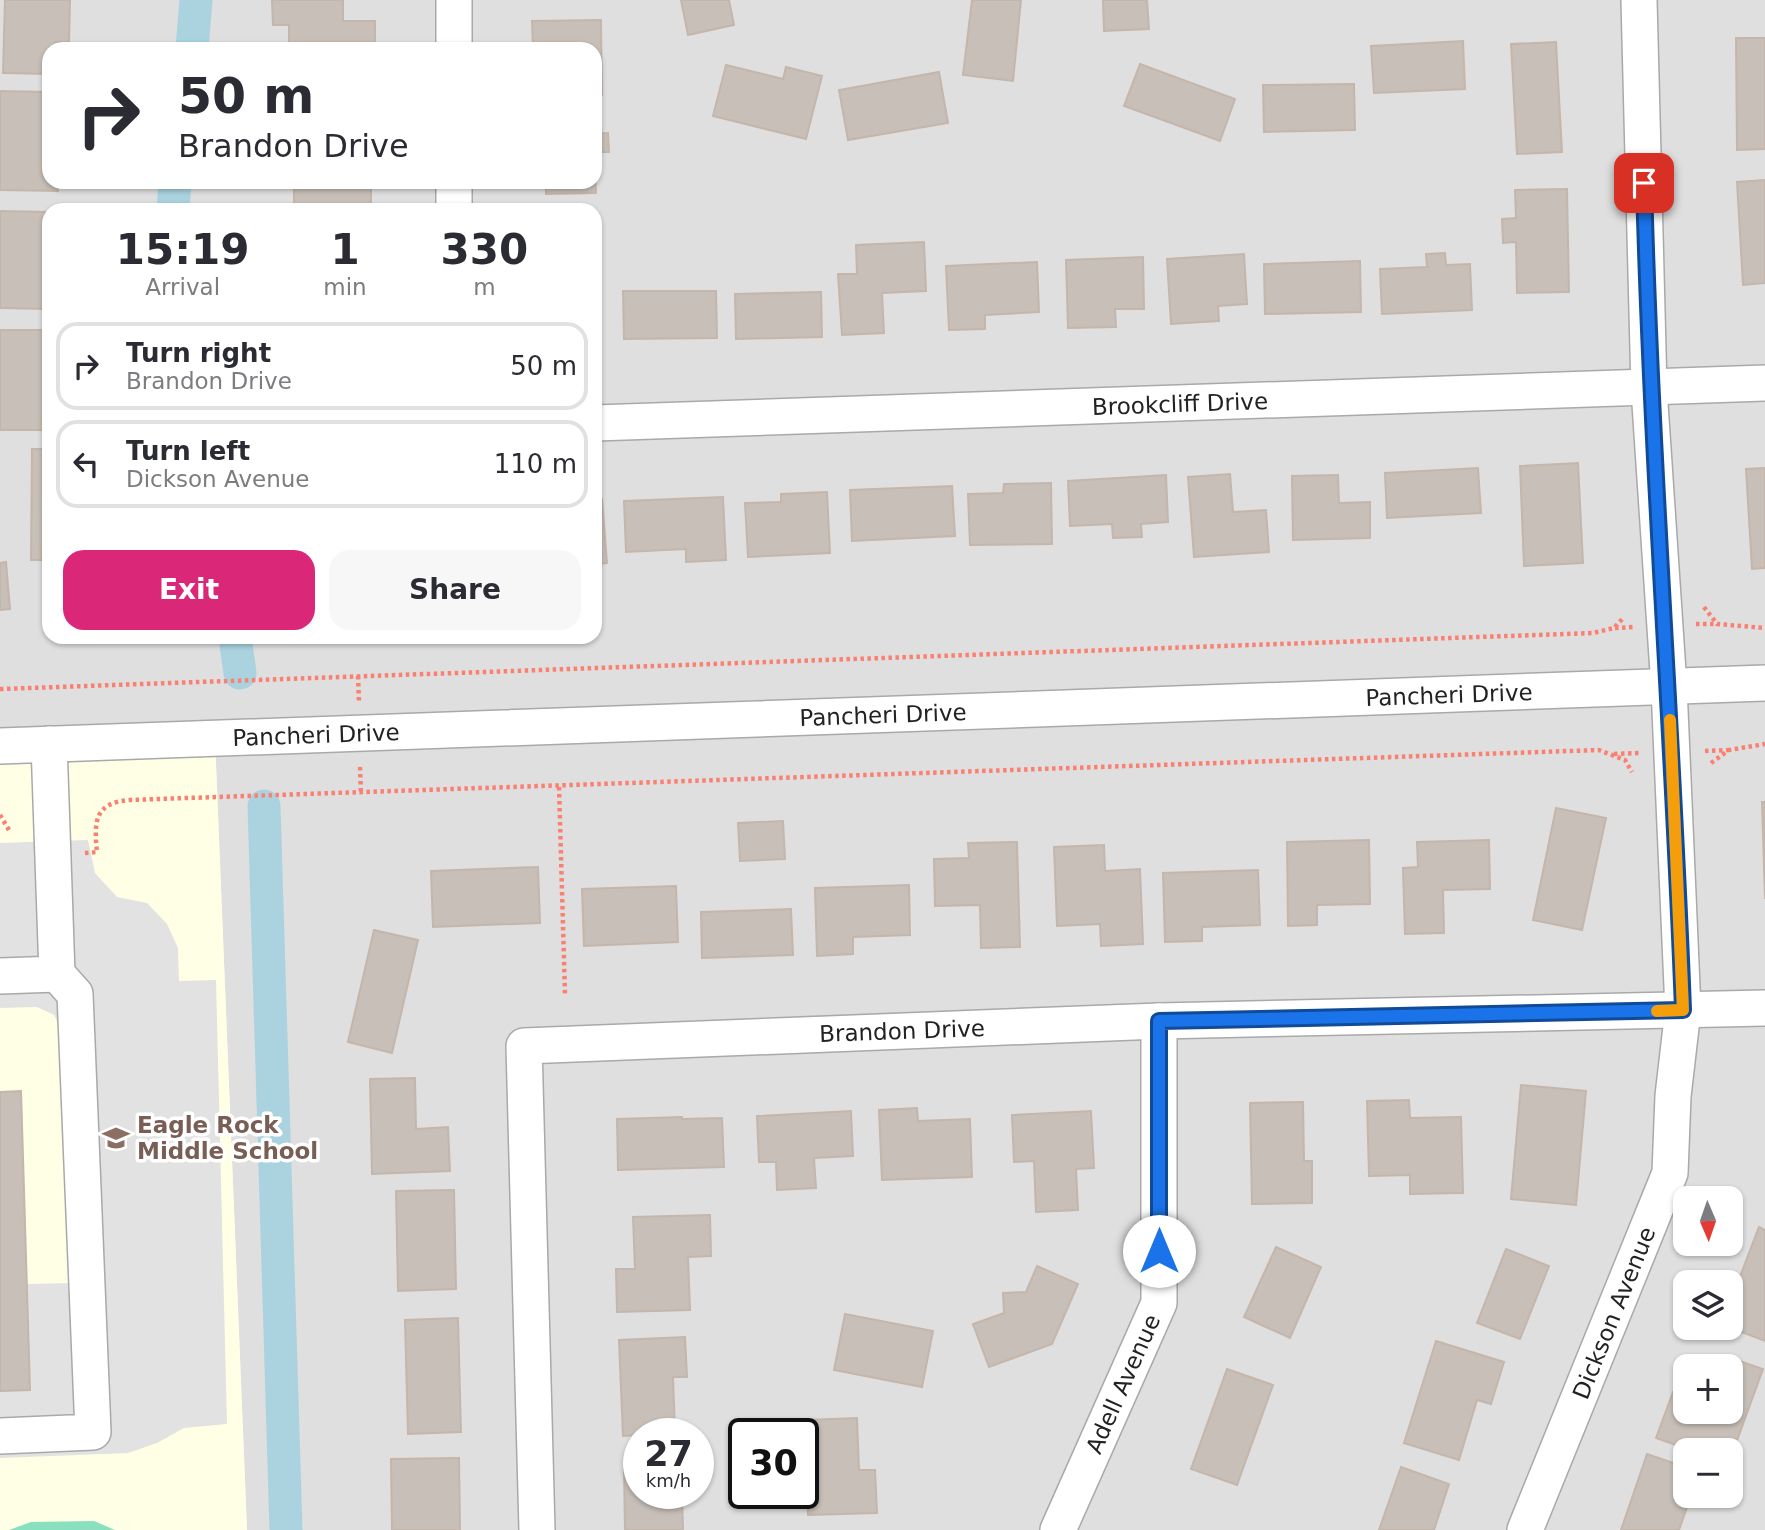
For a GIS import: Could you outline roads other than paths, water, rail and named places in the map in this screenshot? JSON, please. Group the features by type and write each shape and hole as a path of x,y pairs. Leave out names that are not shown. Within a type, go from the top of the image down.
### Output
{"street":[{"path":"454,0 454,42"},
{"name":"Dickson Avenue","path":"1525,1530 1670,1173 1673,1096 1683,1010 1669,687 1649,389 1639,0"},
{"name":"Brookcliff Drive","path":"602,423 1765,383"},
{"name":"Pancheri Drive","path":"0,746 1765,683"},
{"path":"0,1436 93,1432 75,994 57,974 49,744"},
{"path":"0,976 57,974"},
{"name":"Brandon Drive","path":"537,1530 523,1046 1159,1021 1765,1008"},
{"name":"Adell Avenue","path":"1058,1530 1159,1303 1159,1021"}],"waterway":[{"path":"193,42 196,0"},
{"path":"174,189 174,203"},
{"path":"236,644 240,673"},
{"path":"264,806 286,1530"}],"place":[{"name":"Eagle Rock Middle School","path":"116,1138"}]}
